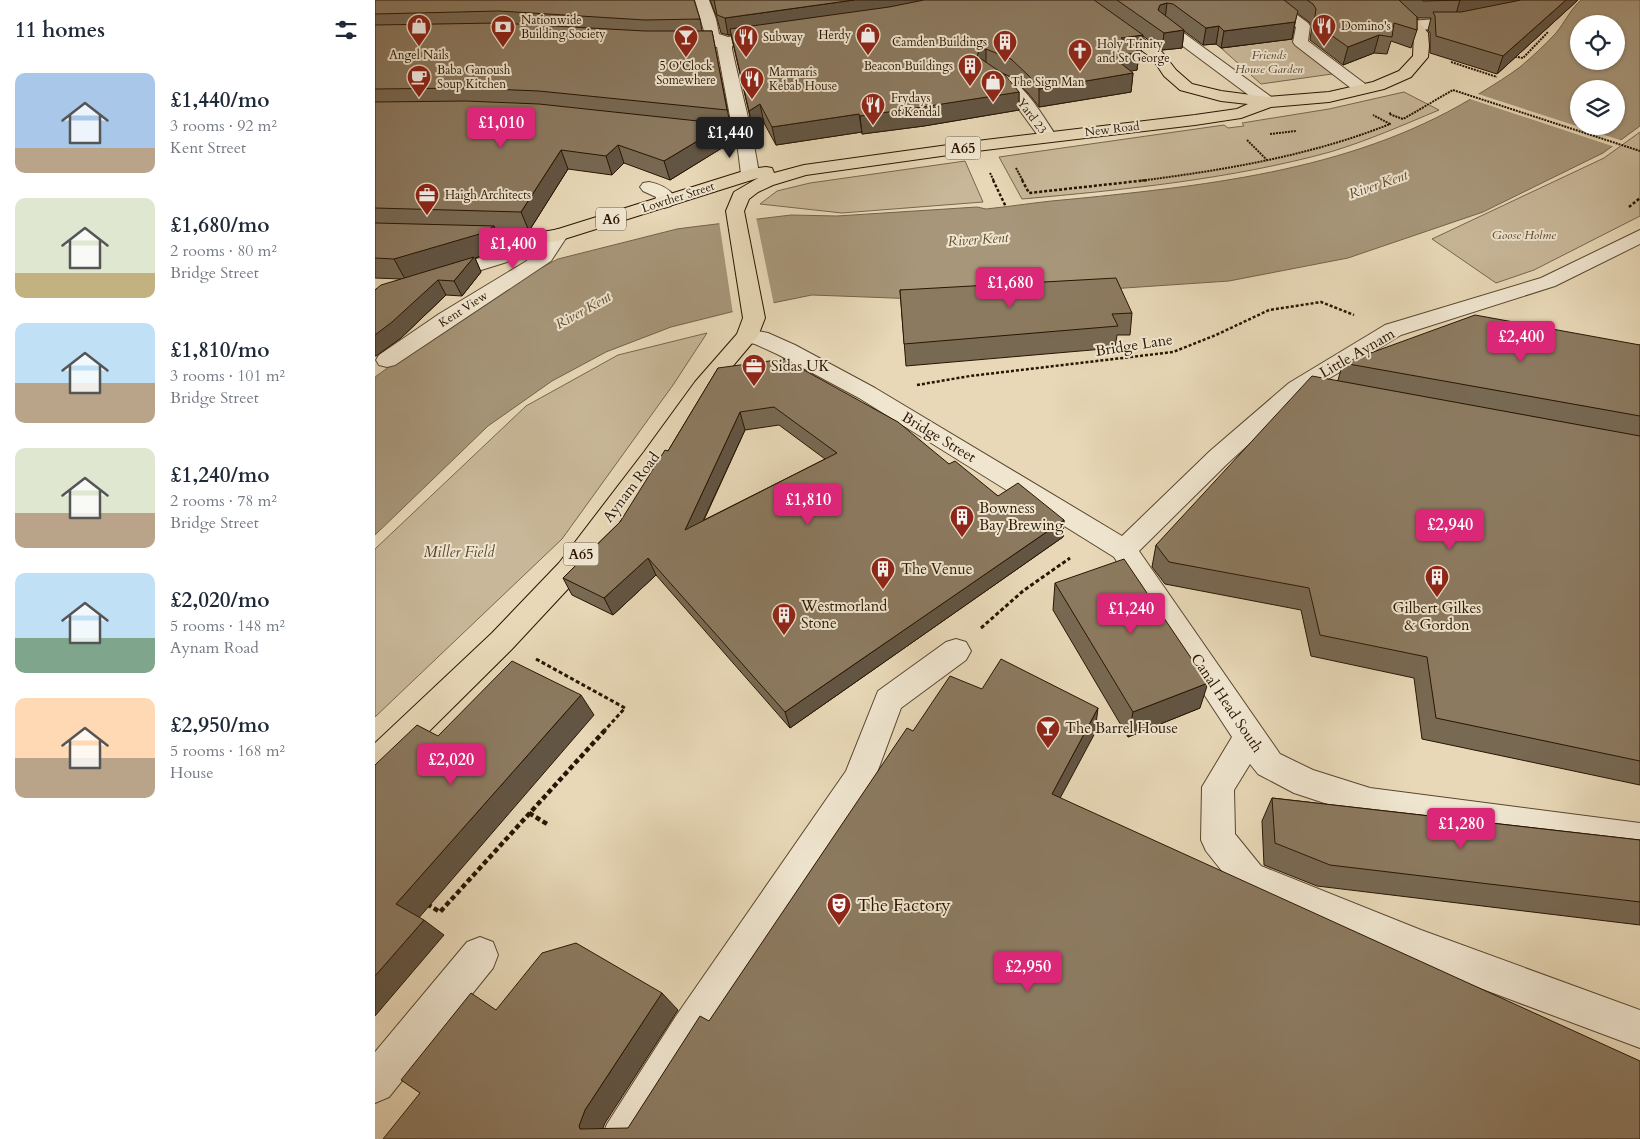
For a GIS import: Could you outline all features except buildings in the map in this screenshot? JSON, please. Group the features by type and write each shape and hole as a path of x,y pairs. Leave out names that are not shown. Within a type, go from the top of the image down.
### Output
{"highway":[{"path":"1080,0 1157,56 1171,73 1183,98"},
{"path":"1385,0 1414,24"},
{"name":"New Road","path":"751,327 735,211 741,196 767,181 804,170 1122,127 1195,120 1241,113 1268,102 1329,97 1378,86 1405,74 1420,57 1422,46 1421,33 1414,24"},
{"path":"1122,127 1183,98 1221,96 1268,102"},
{"name":"Lowther Street","path":"439,236 533,239 558,235 750,174 775,170 804,170"},
{"name":"Aynam Road","path":"375,764 501,641 569,570 653,458 703,387 751,327"}],"street":[{"path":"702,0 709,19 712,36 726,42"},
{"path":"1269,0 1303,26 1301,42 1362,89"},
{"path":"1414,24 1455,23 1483,18"},
{"path":"1165,26 1268,102"},
{"path":"660,43 726,42 782,34"},
{"path":"726,42 724,45 726,57 739,122 745,137 750,174"},
{"name":"Yard 23","path":"987,73 1000,78 1031,111 1048,137"},
{"path":"679,133 745,137"},
{"path":"649,187 661,192 665,196 664,202"},
{"name":"Kent View","path":"387,360 486,293 532,266 544,257 558,235"},
{"name":"Little Aynam","path":"1113,543 1219,457 1297,388 1393,330 1548,282 1640,236"},
{"path":"477,266 487,253 483,238"},
{"path":"375,297 500,258 533,239"},
{"name":"Bridge Street","path":"751,327 760,338 787,350 867,393 1113,543"},
{"path":"1297,388 1326,393"},
{"name":"Canal Head South","path":"1113,543 1269,764 1306,783 1370,803 1640,839"},
{"path":"622,1139 690,1030 859,779 889,700 956,651"},
{"path":"1249,738 1219,787 1218,840 1249,878 1421,948 1640,1029"},
{"path":"375,1083 479,955"}],"path":[{"path":"1505,54 1523,58 1548,32"},
{"path":"1451,62 1497,77"},
{"path":"1461,92 1640,151"},
{"path":"1016,168 1029,193 1141,182 1268,161 1327,148 1390,124 1368,113"},
{"path":"1245,138 1268,161"},
{"path":"977,146 1006,207"},
{"path":"1632,206 1640,198"},
{"name":"Bridge Lane","path":"867,393 970,376 1173,352 1269,310 1321,302 1393,330"},
{"path":"956,651 1023,591 1113,543"},
{"path":"424,902 441,912 625,708 534,658"},
{"path":"529,813 547,824"}],"green space":[{"name":"Friends House Garden","path":"1293,39 1332,74 1261,84 1221,48"},
{"path":"1404,92 1439,110 1344,148 1293,161 1216,176 1099,192 1022,199 999,157 1224,125 1228,128 1244,126 1242,123 1329,109"},
{"name":"Goose Holme","path":"1640,132 1640,216 1534,270 1496,283 1432,239 1604,158"},
{"path":"965,161 983,202 842,213 760,204 777,191 810,183"},
{"name":"Miller Field","path":"707,333 673,385 562,539 375,717 375,549 526,406 618,355"}],"water":[{"name":"River Kent","path":"1581,0 1640,0 1640,126 1603,153 1483,212 1348,258 1229,281 946,300 812,295 743,309 671,327 606,352 552,381 488,426 375,535 375,377 454,320 509,284 558,259 677,229 692,227 791,215 837,216 977,207 986,209 1179,187 1285,169 1336,156 1387,139 1435,118 1482,92 1525,63 1556,33"}],"pier":[{"path":"1475,93 1570,124 1570,132 1467,98"},
{"path":"1579,135 1604,135 1623,141 1615,147"},
{"path":"756,217 774,305 733,314 719,221"}],"place":[{"name":"Angel Nails","path":"419,47"},
{"name":"Domino's","path":"1324,47"},
{"name":"Nationwide Building Society","path":"503,48"},
{"name":"Herdy","path":"868,56"},
{"name":"5 O'Clock Somewhere","path":"686,58"},
{"name":"Subway","path":"746,58"},
{"name":"Camden Buildings","path":"1005,63"},
{"name":"Holy Trinity and St George","path":"1080,72"},
{"name":"Beacon Buildings","path":"970,87"},
{"name":"Baba Ganoush Soup Kitchen","path":"419,98"},
{"name":"Marmaris Kebab House","path":"752,100"},
{"name":"The Sign Man","path":"993,103"},
{"name":"Frydays of Kendal","path":"873,126"},
{"name":"Haigh Architects","path":"427,216"},
{"name":"Sidas UK","path":"754,387"},
{"name":"Bowness Bay Brewing","path":"962,538"},
{"name":"The Venue","path":"883,590"},
{"name":"Gilbert Gilkes & Gordon","path":"1437,598"},
{"name":"Westmorland Stone","path":"784,636"},
{"name":"The Barrel House","path":"1048,749"},
{"name":"The Factory","path":"839,926"}]}
